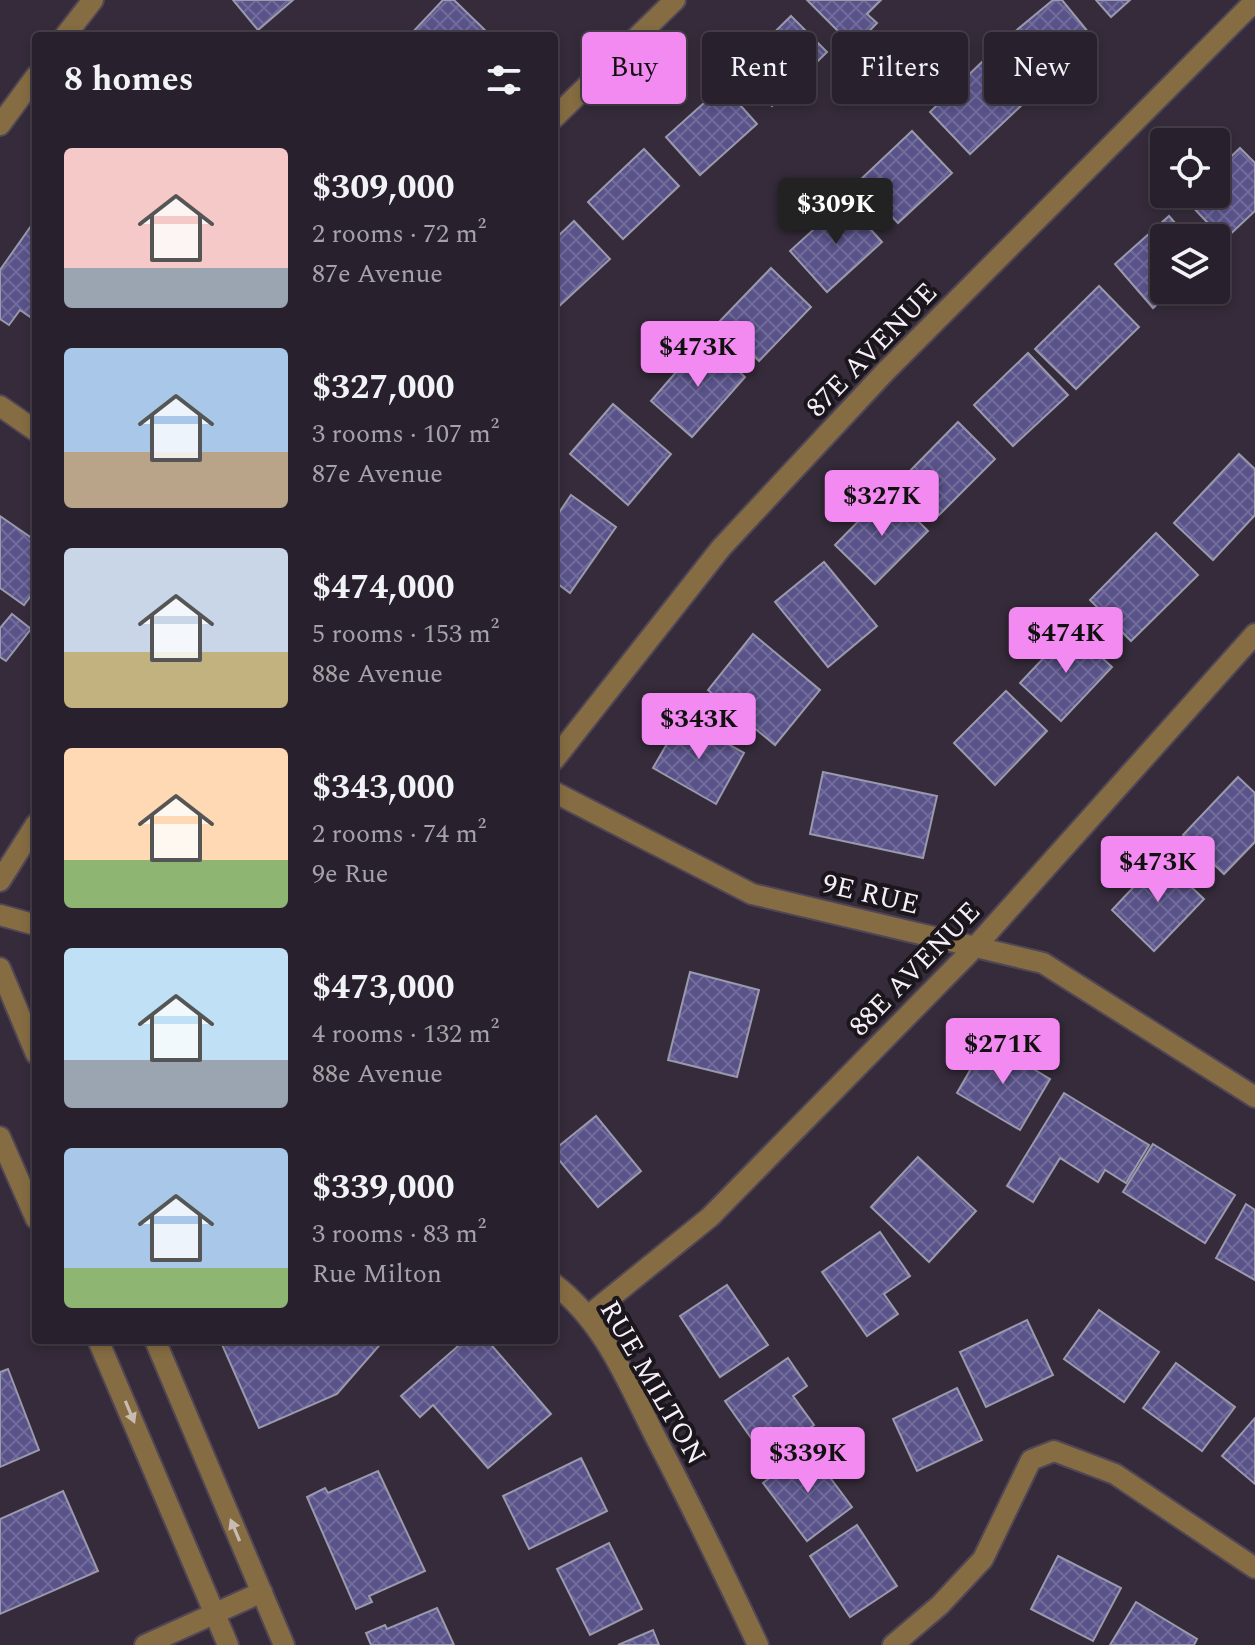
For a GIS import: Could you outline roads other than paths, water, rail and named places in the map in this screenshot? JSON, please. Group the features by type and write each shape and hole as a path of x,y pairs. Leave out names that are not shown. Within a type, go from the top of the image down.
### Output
{"street":[{"path":"68,32 93,0"},
{"path":"558,114 675,0"},
{"name":"87E AVENUE","path":"558,755 721,548 885,372 1255,1"},
{"path":"0,103 32,80"},
{"path":"0,125 32,82"},
{"path":"0,406 32,428"},
{"name":"88E AVENUE","path":"589,1315 710,1217 976,946 1255,634"},
{"name":"9E RUE","path":"558,794 752,894 1043,963 1255,1097"},
{"path":"0,881 32,830"},
{"path":"0,915 32,924"},
{"path":"0,968 32,1044"},
{"path":"0,1137 32,1210"},
{"name":"RUE MILTON","path":"558,1288 589,1315 614,1357 703,1529 758,1645"},
{"path":"100,1344 228,1645"},
{"path":"157,1344 284,1645"},
{"path":"893,1645 940,1605 983,1559 1031,1460 1054,1451 1115,1474 1255,1568"},
{"path":"145,1645 262,1592"}]}
